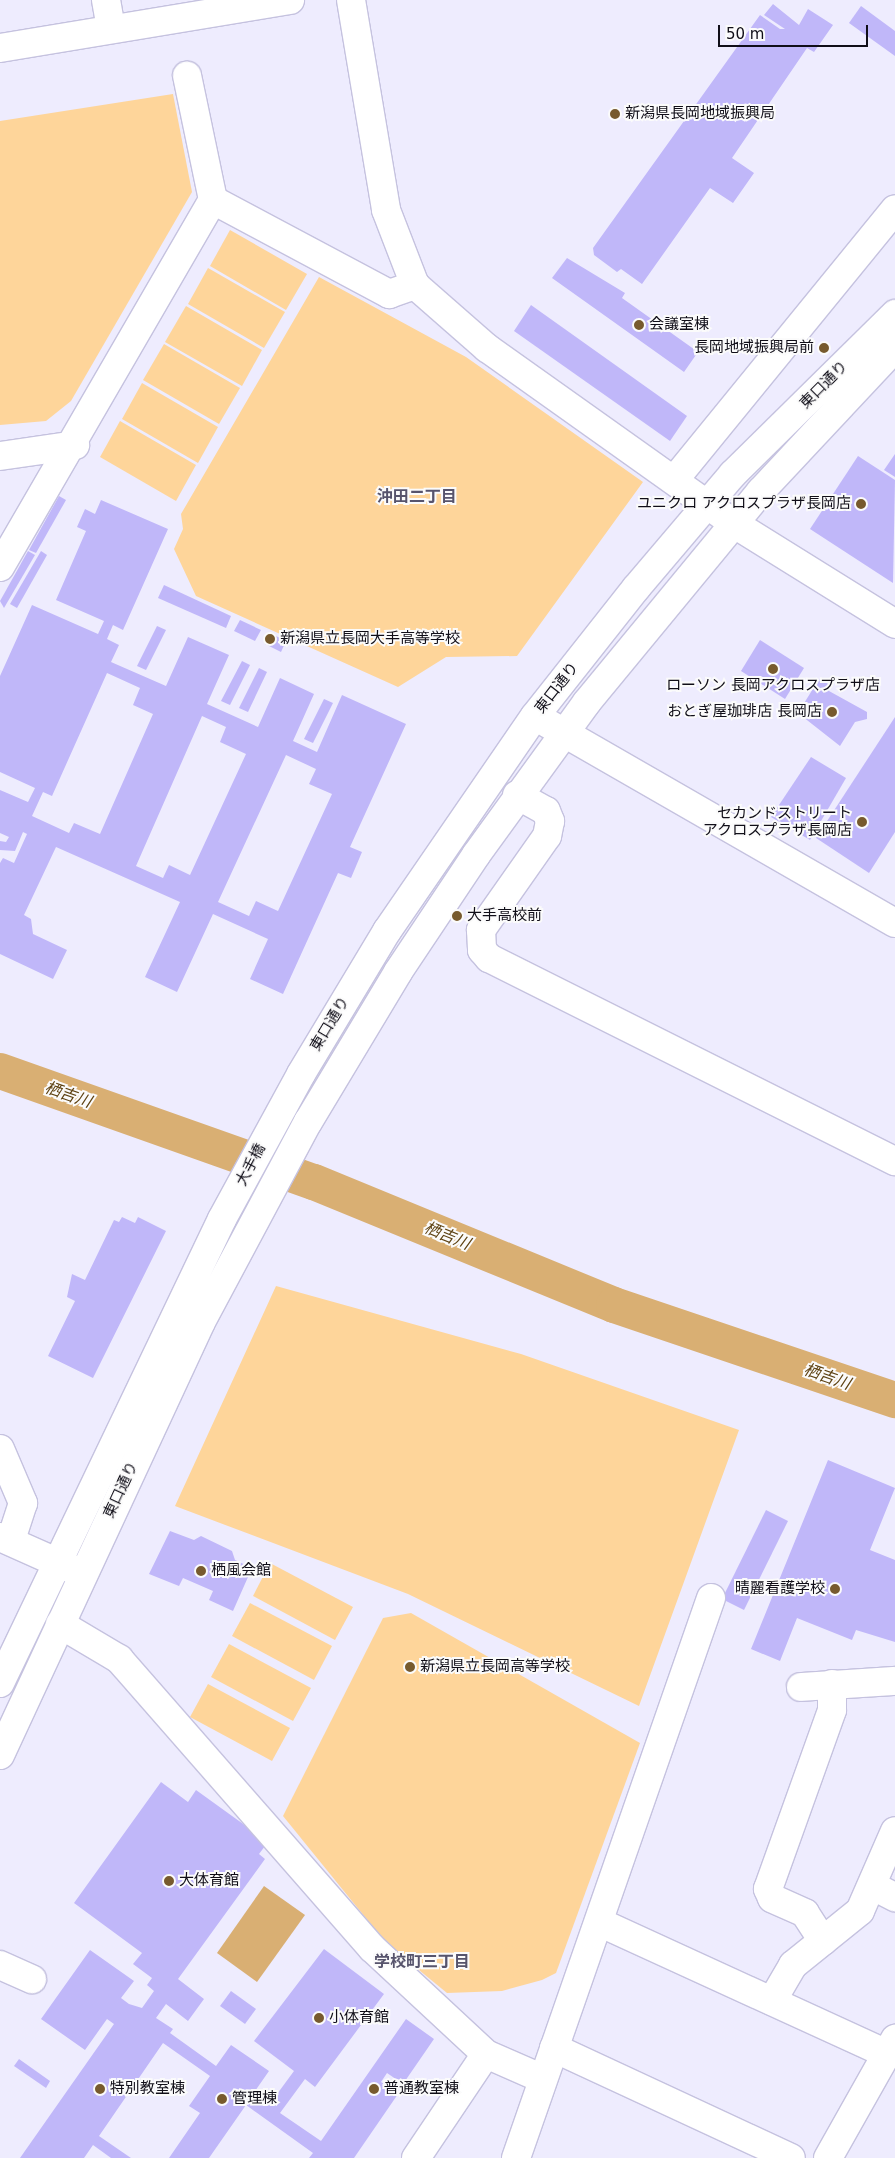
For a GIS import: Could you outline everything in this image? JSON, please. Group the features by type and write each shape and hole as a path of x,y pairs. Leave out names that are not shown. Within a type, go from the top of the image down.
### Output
{"street":[{"path":"106,0 111,29"},
{"path":"0,48 290,0"},
{"path":"350,0 386,210 415,285 487,348 675,479 732,523 895,624"},
{"path":"0,567 74,445 213,200 187,76"},
{"path":"213,200 390,294 415,285"},
{"path":"675,479 895,209"},
{"name":"東口通り","path":"280,1111 387,931 535,716 706,504 895,314"},
{"name":"東口通り","path":"308,1122 398,972 517,796 563,732 732,523 895,348"},
{"path":"0,456 74,445"},
{"path":"535,716 895,923"},
{"path":"517,796 546,811 547,836 481,930 482,950 489,958 895,1161"},
{"name":"大手橋","path":"222,1219 280,1111"},
{"name":"大手橋","path":"250,1229 308,1122"},
{"name":"東口通り","path":"0,1683 56,1562 222,1219"},
{"name":"東口通り","path":"0,1755 82,1574 250,1229"},
{"path":"0,1449 23,1504 6,1539 82,1574"},
{"path":"516,2158 543,2078 601,1923 711,1598"},
{"path":"60,1624 119,1659 372,1948 486,2054 543,2078"},
{"path":"801,1687 895,1681"},
{"path":"823,1941 805,1913 772,1898 768,1890 832,1710 832,1684"},
{"path":"772,2001 793,1965 884,1892 895,1831"},
{"path":"601,1923 772,2001 890,2046 828,2158"},
{"path":"0,1965 32,1979"},
{"path":"554,2048 791,2158"},
{"path":"416,2158 486,2054"}],"shaded area":[{"path":"173,94 192,192 71,401 46,421 0,425 0,121"},
{"path":"230,230 307,274 286,310 210,266"},
{"path":"208,268 285,312 264,348 188,304"},
{"path":"319,277 466,357 643,482 517,656 446,657 398,687 196,596 174,549 183,529 181,514"},
{"path":"186,306 262,350 242,386 165,342"},
{"path":"164,344 240,388 219,424 143,380"},
{"path":"142,383 218,427 198,463 122,419"},
{"path":"120,421 196,465 176,501 100,457"},
{"path":"276,1286 521,1354 739,1430 639,1706 408,1594 175,1506"},
{"path":"270,1563 353,1607 335,1640 253,1596"},
{"path":"250,1603 332,1646 314,1680 232,1636"},
{"path":"411,1613 640,1743 556,1973 542,1980 502,1991 447,1993 386,1943 283,1816 383,1618"},
{"path":"229,1644 311,1688 293,1721 211,1677"},
{"path":"208,1684 290,1728 272,1761 190,1717"},
{"path":"264,1886 305,1915 257,1982 217,1953"}],"building":[{"path":"773,4 799,25 808,9 833,25 814,52 807,48 732,158 754,173 733,203 710,188 642,284 621,269 617,272 594,255 593,248 760,15 780,29 785,29 764,15"},
{"path":"861,6 895,31 895,56 849,23"},
{"name":"会議室棟","path":"567,258 625,293 622,298 698,352 684,372 552,278"},
{"path":"531,305 687,416 670,441 514,331"},
{"path":"895,454 895,477 884,470"},
{"name":"ユニクロ アクロスプラザ長岡店","path":"858,456 895,480 893,583 810,529"},
{"path":"59,496 66,500 36,553 29,550"},
{"path":"101,500 168,529 123,630 113,625 107,639 119,645 111,662 166,686 188,637 229,655 207,704 258,727 280,678 314,694 293,741 317,752 342,695 406,724 350,847 362,852 351,878 338,873 283,994 250,979 268,939 213,914 177,992 145,977 180,902 56,847 24,915 31,919 33,934 67,950 53,979 0,954 0,863 3,858 14,863 27,834 23,832 15,851 0,850 0,841 6,842 9,837 0,833 0,790 28,802 35,788 0,772 0,676 32,605 98,634 104,621 56,600 86,531 77,527 85,509 95,514","holes":["107,673 140,688 133,705 153,714 100,834 74,823 69,833 32,816 43,792 52,796","202,716 226,727 220,742 246,754 190,875 169,865 163,878 136,866","286,755 316,769 309,784 332,794 278,911 256,901 249,916 218,902"]},
{"path":"28,551 35,555 4,608 0,601"},
{"path":"41,551 47,555 17,608 10,604"},
{"path":"164,585 231,616 226,628 158,598"},
{"path":"240,620 261,630 255,641 234,631"},
{"path":"157,626 166,630 146,670 137,666"},
{"path":"270,633 286,641 281,652 265,644"},
{"name":"ローソン 長岡アクロスプラザ店","path":"760,640 804,668 785,699 741,671"},
{"path":"242,661 250,665 230,705 221,701"},
{"path":"259,668 267,672 248,712 239,708"},
{"name":"おとぎ屋珈琲店 長岡店","path":"819,679 830,685 829,691 867,712 867,719 855,722 840,746 798,713"},
{"path":"324,699 333,703 313,743 304,739"},
{"path":"895,717 895,832 869,873 816,838"},
{"path":"811,757 846,778 810,840 771,817"},
{"path":"122,1217 135,1223 138,1217 166,1231 93,1378 48,1356 75,1301 67,1297 72,1274 85,1280 114,1220 119,1222"},
{"name":"晴麗看護学校","path":"828,1460 895,1488 870,1550 895,1560 895,1642 856,1630 852,1640 797,1618 780,1661 751,1649"},
{"path":"766,1510 788,1521 744,1610 722,1599"},
{"name":"栖風会館","path":"170,1531 194,1540 201,1536 232,1551 235,1560 252,1568 233,1611 209,1600 213,1591 183,1578 179,1586 149,1574"},
{"path":"161,1782 188,1802 196,1790 268,1842 259,1854 265,1859 178,1979 204,1999 188,2021 166,2004 156,2018 173,2029 170,2033 216,2066 231,2045 269,2071 253,2094 269,2105 294,2071 254,2041 324,1949 384,1994 315,2087 305,2079 280,2113 321,2141 406,2019 434,2039 403,2084 387,2073 381,2082 398,2094 354,2158 309,2158 313,2153 246,2105 209,2158 169,2158 200,2113 189,2106 210,2076 163,2043 99,2136 131,2158 111,2158 93,2145 84,2158 20,2158 114,2024 107,2019 85,2050 41,2019 90,1950 134,1981 121,1998 129,2004 142,2008 154,1991 147,1985 152,1978 133,1964 142,1953 74,1903"},
{"path":"231,1991 256,2009 245,2024 220,2006"},
{"path":"19,2059 50,2081 46,2088 14,2066"}],"waterway":[{"name":"栖吉川","path":"0,1071 314,1182 614,1305 895,1400"}],"place":[{"name":"新潟県長岡地域振興局","path":"615,114"},
{"name":"会議室棟","path":"639,325"},
{"name":"長岡地域振興局前","path":"824,348"},
{"name":"ユニクロ アクロスプラザ長岡店","path":"861,504"},
{"name":"新潟県立長岡大手高等学校","path":"270,639"},
{"name":"ローソン 長岡アクロスプラザ店","path":"773,669"},
{"name":"おとぎ屋珈琲店 長岡店","path":"832,712"},
{"name":"セカンドストリート アクロスプラザ長岡店","path":"862,822"},
{"name":"大手高校前","path":"457,916"},
{"name":"栖風会館","path":"201,1571"},
{"name":"晴麗看護学校","path":"835,1589"},
{"name":"新潟県立長岡高等学校","path":"410,1667"},
{"name":"大体育館","path":"169,1881"},
{"name":"小体育館","path":"319,2018"},
{"name":"特別教室棟","path":"100,2089"},
{"name":"普通教室棟","path":"374,2089"},
{"name":"管理棟","path":"222,2099"}],"district":[{"name":"沖田二丁目","path":"417,497"},
{"name":"学校町三丁目","path":"422,1962"}]}
